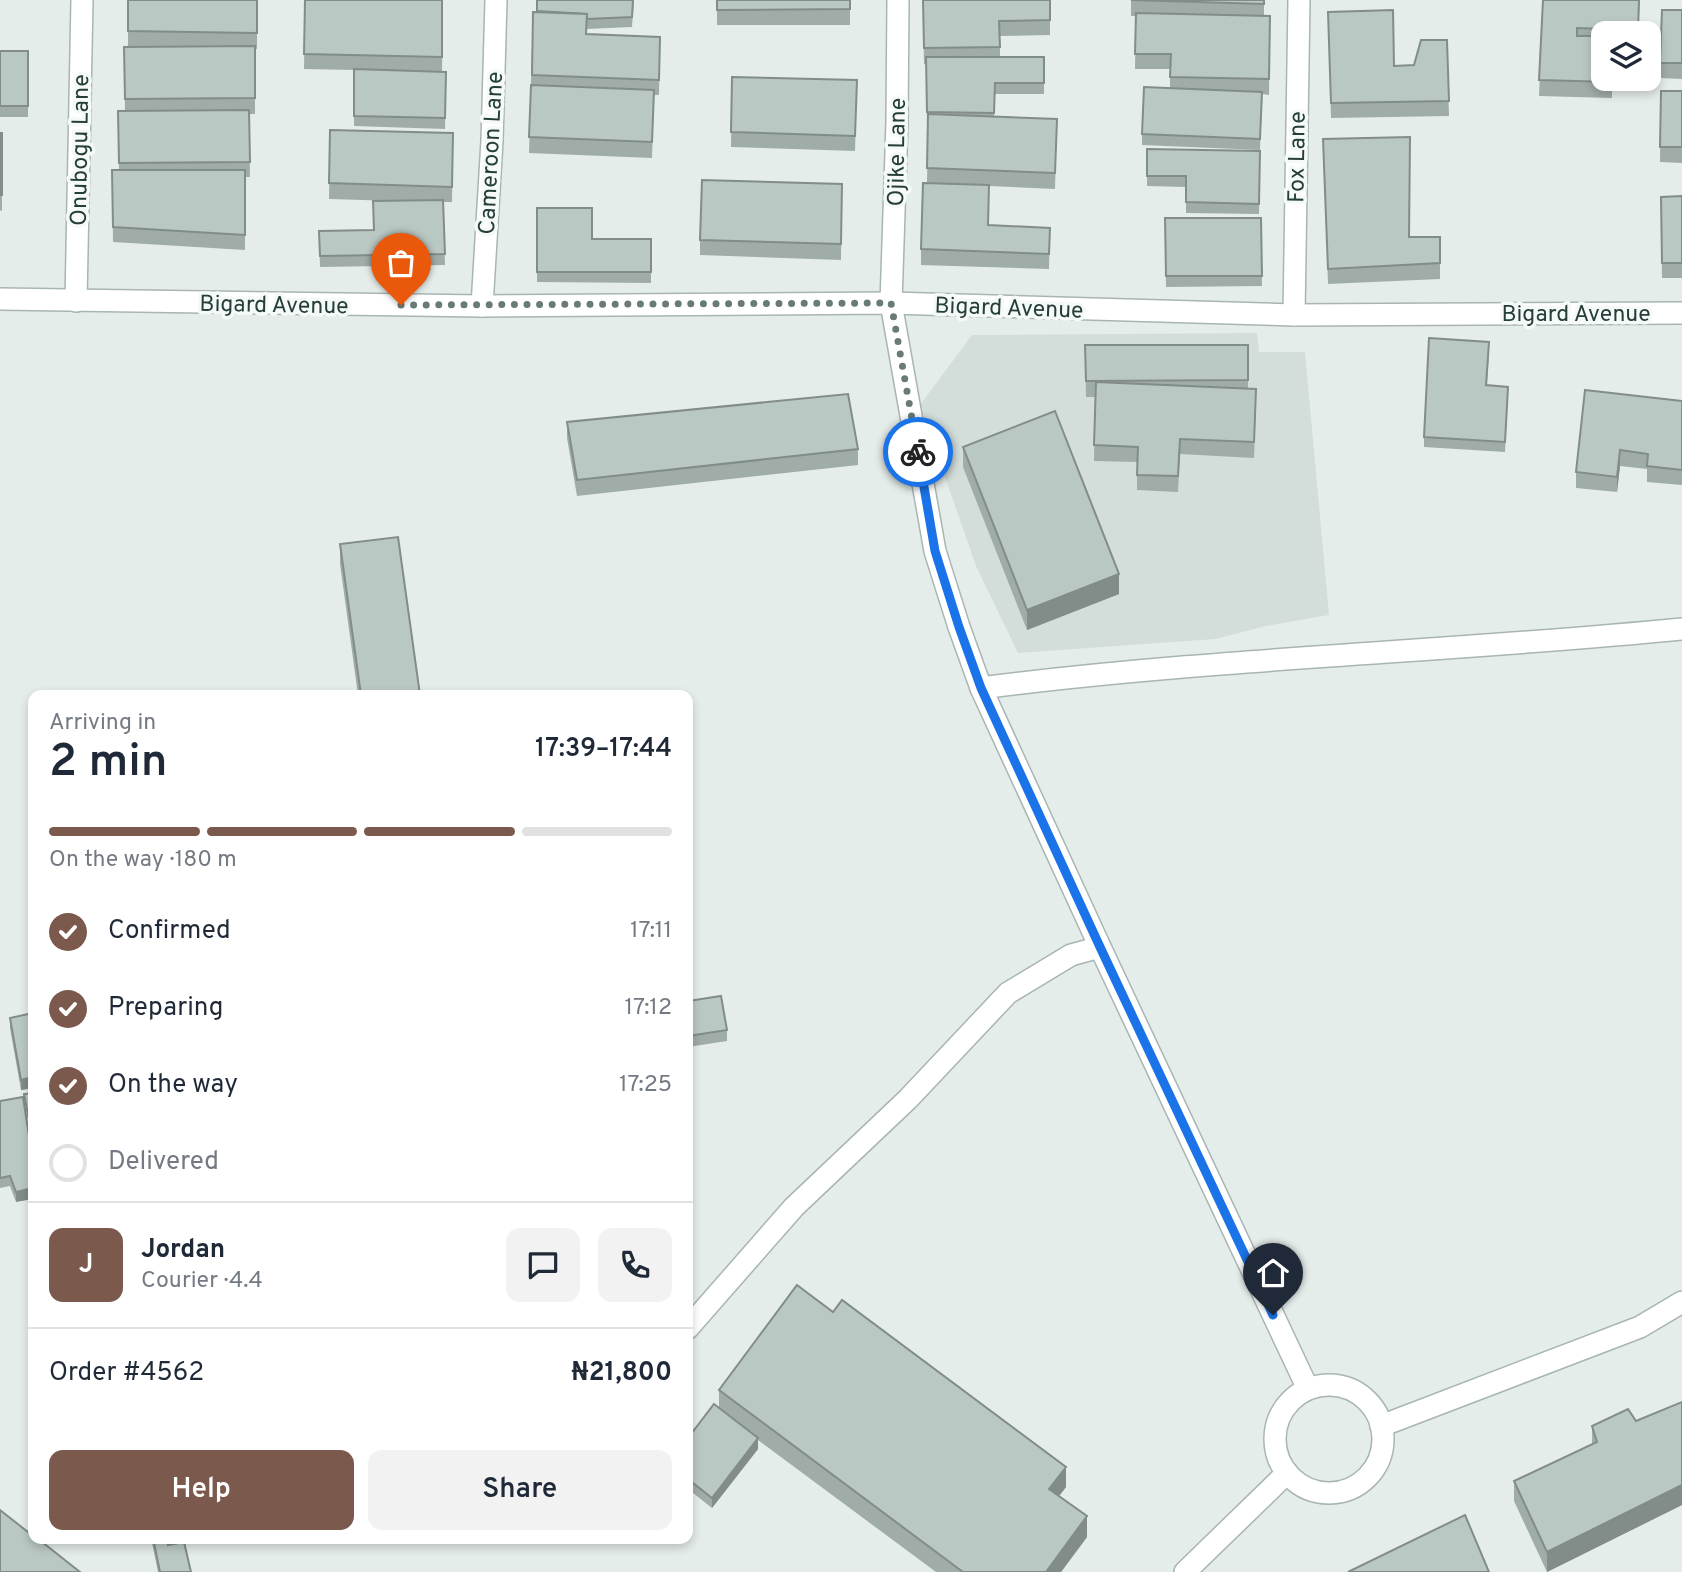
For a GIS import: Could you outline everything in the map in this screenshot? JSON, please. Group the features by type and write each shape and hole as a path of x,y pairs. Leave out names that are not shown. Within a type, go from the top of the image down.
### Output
{"street":[{"name":"Onubogu Lane","path":"75,301 82,0"},
{"name":"Cameroon Lane","path":"482,306 492,141 496,0"},
{"name":"Ojike Lane","path":"898,0 891,303 935,551 981,688 1308,1389"},
{"name":"Fox Lane","path":"1294,315 1298,0"},
{"name":"Bigard Avenue","path":"0,299 482,306 891,303 1294,315 1682,313"},
{"path":"981,688 1110,672 1283,658 1551,642 1682,629"},
{"path":"693,1322 794,1208 908,1099 1008,993 1070,955 1100,947"},
{"path":"1381,1426 1640,1327 1682,1302"},
{"path":"1329,1385 1346,1388 1361,1396 1373,1409 1381,1426 1383,1444 1378,1462 1368,1477 1353,1488 1336,1493 1318,1492 1301,1485 1287,1474 1278,1458 1275,1441 1277,1424 1284,1408 1308,1389 1329,1385"},
{"path":"1185,1572 1287,1474"}],"shaded area":[{"path":"1257,333 1259,352 1305,352 1329,615 1266,626 1215,639 1018,653 976,566 920,405 972,335"}],"building":[{"path":"128,0 257,0 257,33 128,31"},
{"path":"305,0 442,0 442,57 304,54"},
{"path":"537,0 633,0 632,17 587,19 587,14 537,11"},
{"path":"717,0 850,0 850,9 717,10"},
{"path":"923,0 1050,0 1050,20 999,21 1000,47 924,48"},
{"path":"1131,0 1264,0 1264,4"},
{"path":"1543,0 1639,0 1638,21 1591,21 1591,28 1577,28 1577,36 1591,36 1591,81 1539,80"},
{"path":"1393,10 1394,66 1414,65 1421,40 1447,40 1449,101 1331,103 1328,12"},
{"path":"1662,10 1682,10 1682,63 1661,63"},
{"path":"533,12 587,14 586,34 660,37 659,80 532,75"},
{"path":"1136,13 1270,16 1269,79 1170,77 1171,54 1135,54"},
{"path":"255,46 255,98 125,99 124,47"},
{"path":"0,51 28,51 28,106 0,106"},
{"path":"926,57 1044,57 1044,83 995,83 994,113 927,112"},
{"path":"354,69 446,72 445,118 354,116"},
{"path":"732,77 857,80 855,136 731,132"},
{"path":"531,85 654,90 652,142 529,137"},
{"path":"1144,87 1262,92 1260,139 1142,134"},
{"path":"1661,91 1682,91 1682,147 1660,147"},
{"path":"249,110 250,162 119,163 118,111"},
{"path":"928,114 1057,119 1055,173 927,168"},
{"path":"330,130 453,133 452,187 329,183"},
{"path":"2,133 2,195 0,195"},
{"path":"1410,137 1409,237 1440,237 1440,263 1328,269 1323,139"},
{"path":"1147,149 1260,151 1259,204 1186,202 1186,176 1147,176"},
{"path":"112,170 245,170 245,235 113,227"},
{"path":"702,180 842,184 841,244 700,240"},
{"path":"923,183 989,185 988,225 1050,228 1049,254 921,249"},
{"path":"1682,196 1682,263 1662,263 1661,197"},
{"path":"443,200 445,254 320,256 319,231 374,230 373,201"},
{"path":"537,208 592,208 592,239 651,239 651,272 537,272"},
{"path":"1165,218 1261,218 1262,276 1166,276"},
{"path":"1429,338 1489,342 1486,385 1508,387 1505,442 1424,437"},
{"path":"1085,345 1248,345 1248,380 1086,381"},
{"path":"1096,382 1256,389 1254,442 1180,439 1178,476 1137,475 1138,447 1094,445"},
{"path":"1585,390 1682,401 1682,470 1647,466 1648,454 1620,450 1617,477 1576,472"},
{"path":"848,394 858,449 577,480 567,422"},
{"path":"1055,411 1119,574 1027,610 963,447"},
{"path":"398,537 419,690 360,690 340,544"},
{"path":"721,996 727,1030 693,1035 693,1000"},
{"path":"28,1014 28,1078 21,1080 10,1018"},
{"path":"24,1094 28,1094 28,1115"},
{"path":"23,1097 28,1129 28,1189 16,1192 10,1176 0,1178 0,1101"},
{"path":"797,1285 833,1312 842,1300 1066,1467 1049,1489 1087,1516 1046,1572 963,1572 719,1390"},
{"path":"1682,1402 1682,1485 1547,1552 1514,1481 1597,1442 1592,1426 1628,1409 1636,1421"},
{"path":"714,1404 758,1438 712,1498 693,1483 693,1431"},
{"path":"0,1510 28,1532 28,1544 45,1544 80,1572 0,1572"},
{"path":"1465,1515 1489,1572 1348,1572"},
{"path":"154,1544 184,1544 191,1572 160,1572"}],"way so far":[{"path":"401,305 891,303 918,452"}],"route":[{"path":"918,452 935,551 981,688 1273,1315"}]}
